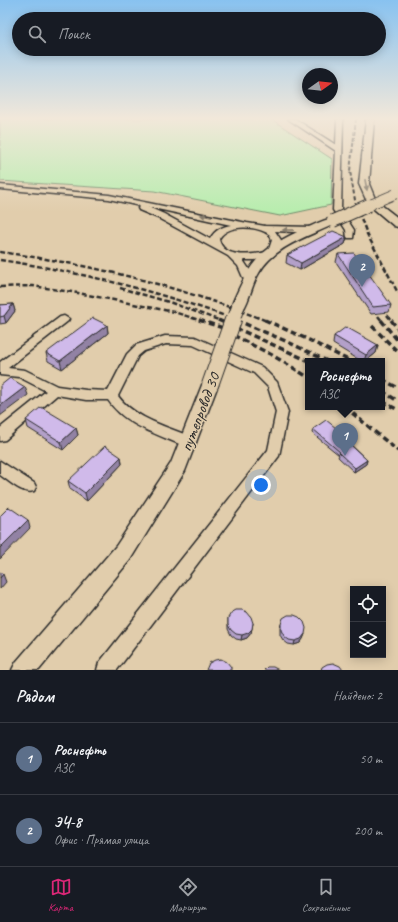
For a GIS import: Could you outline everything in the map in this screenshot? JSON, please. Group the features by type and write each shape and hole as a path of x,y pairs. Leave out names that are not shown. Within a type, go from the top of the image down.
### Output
{"main road":[{"path":"367,150 364,184 372,202 398,224"},
{"name":"путепровод 30","path":"24,670 123,552 179,466 248,280 259,264 272,251 313,230 396,193"}],"street":[{"path":"339,150 337,210 350,230 350,236"},
{"path":"0,187 109,197 276,230 313,230"},
{"path":"109,197 161,216 217,246 222,251 239,260 244,268 248,280"},
{"path":"217,246 215,241 216,236 220,231 230,226 244,224"},
{"path":"231,255 251,258 272,251 277,244 276,238 271,232 264,228"},
{"path":"0,368 64,319"},
{"path":"106,670 274,452 282,412 273,385 258,370 195,341 165,340 140,348 133,354 112,396"},
{"path":"0,371 21,373 55,390 86,395 112,396"},
{"path":"0,436 55,390"},
{"path":"112,396 116,404 130,416 189,442"},
{"path":"0,467 29,487"}],"green space":[{"path":"0,150 319,150 332,159 331,205 280,216 154,191 0,181"}],"building":[{"path":"333,231 347,237 301,263 287,255"},
{"path":"354,253 391,305 373,307 338,254"},
{"path":"13,304 4,316 0,317 0,305"},
{"path":"93,318 107,325 60,361 46,353"},
{"path":"346,327 378,345 366,355 334,336"},
{"path":"10,378 25,387 0,406 0,386"},
{"path":"41,407 76,428 61,442 26,420"},
{"path":"326,420 346,436 343,438 367,460 355,468 339,453 340,452 313,429"},
{"path":"105,446 121,457 85,493 68,481"},
{"path":"9,507 28,520 0,548 0,516"},
{"path":"236,610 247,612 251,617 253,623 252,629 248,633 242,635 236,634 228,625 228,618 231,613"},
{"path":"288,615 299,617 304,622 306,628 305,634 301,639 295,641 289,640 284,636 281,630 281,624 283,618"},
{"path":"221,659 227,662 231,667 231,670 206,670 209,663"},
{"path":"333,663 340,666 343,670 321,670 322,667 327,664"},
{"path":"267,667 273,667 279,670 264,670"}],"railway":[{"path":"352,150 350,171 356,206"},
{"path":"356,205 367,234 398,293"},
{"path":"0,252 70,263 136,278 201,297 267,321"},
{"path":"0,260 121,284 180,301 239,321"},
{"path":"0,287 33,286 78,293 174,312 202,321"},
{"path":"120,288 169,302 221,321"},
{"path":"387,315 392,321"},
{"path":"378,316 382,321"},
{"path":"218,320 305,359"},
{"path":"236,320 321,358"},
{"path":"265,320 344,358"},
{"path":"381,320 398,341"},
{"path":"391,320 398,329"},
{"path":"202,321 232,331"},
{"path":"372,326 398,352"},
{"path":"225,331 272,355 305,375"},
{"path":"385,381 398,388"},
{"path":"385,393 398,401"},
{"path":"385,403 398,410"},
{"path":"349,410 398,451"}],"place":[{"name":"ЭЧ-8","path":"362,287"},
{"name":"Роснефть","path":"345,456"}]}
